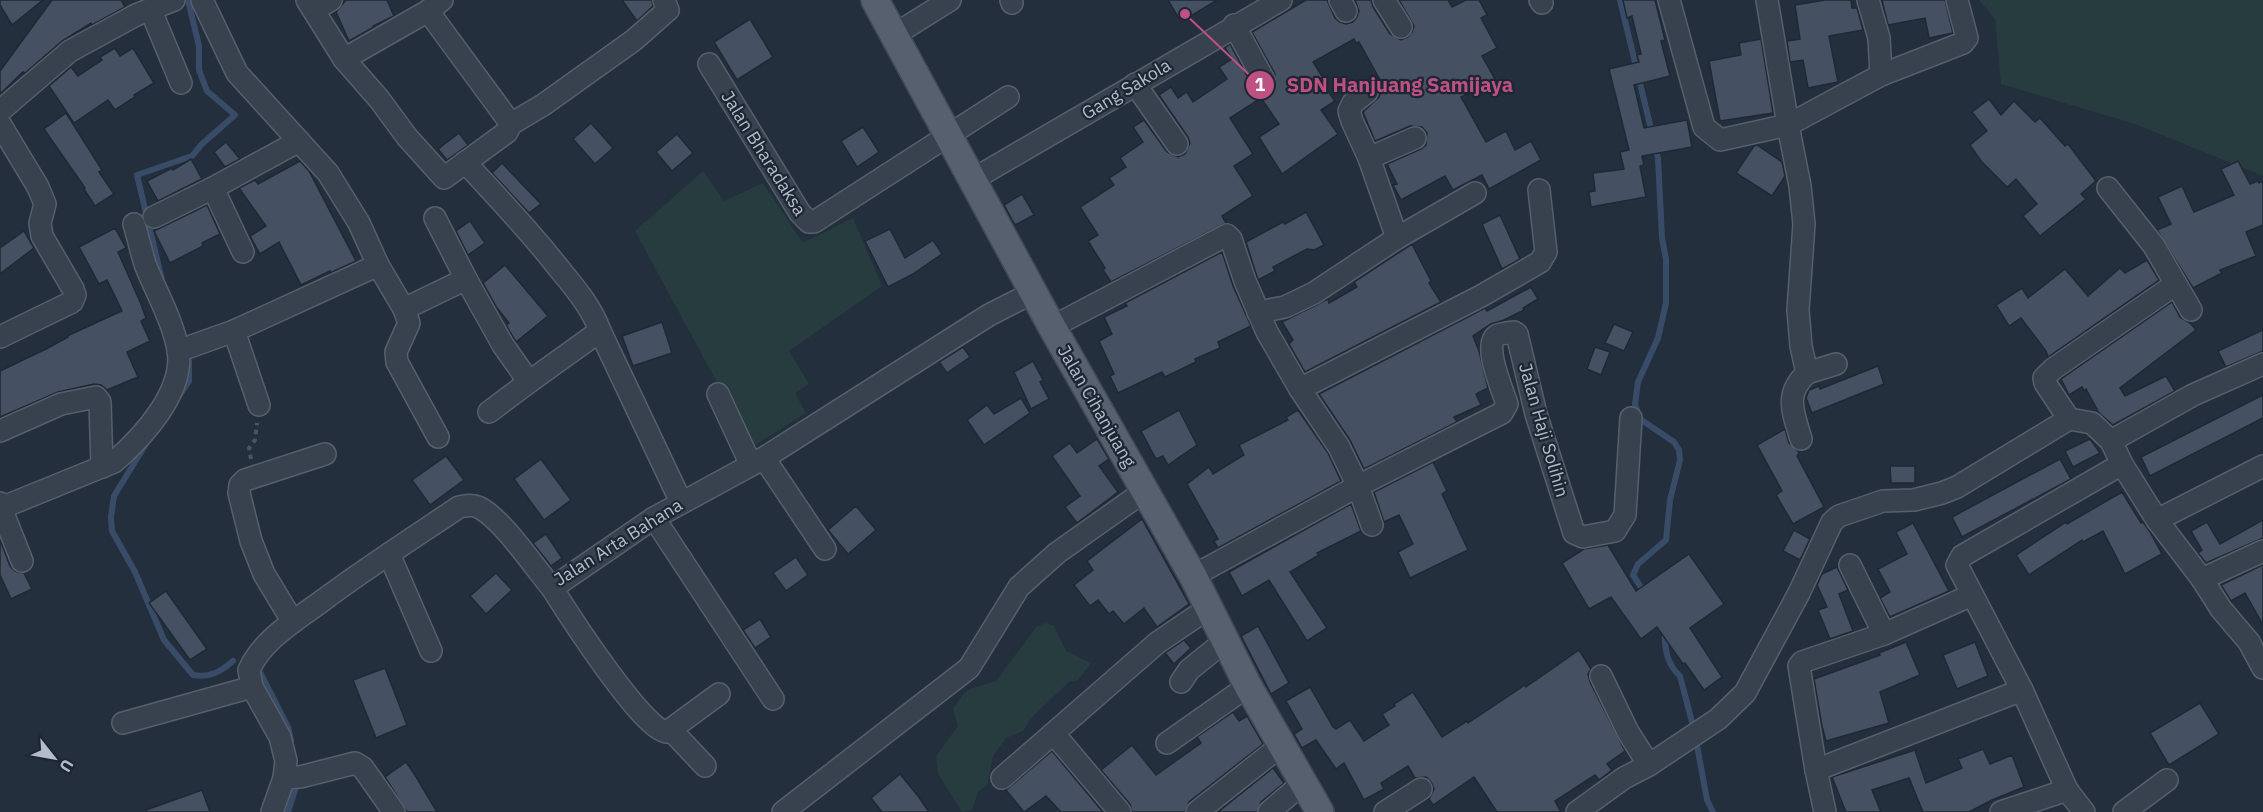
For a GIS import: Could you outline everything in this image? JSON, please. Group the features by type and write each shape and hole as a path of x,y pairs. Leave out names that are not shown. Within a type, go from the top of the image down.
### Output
{"main road":[{"name":"Jalan Cihanjuang","path":"875,0 1052,327 1210,607 1248,686 1320,812"}],"street":[{"path":"0,111 70,51 136,15 174,0"},
{"path":"202,0 237,73 328,173 359,223 378,266 404,309 409,323 396,352 397,362 438,437"},
{"path":"318,3 344,59 379,99 407,137 444,178 507,132 511,124 543,105 634,40 668,10 664,0"},
{"path":"894,35 950,0"},
{"name":"Gang Sakola","path":"972,180 1234,25 1281,0"},
{"path":"1384,0 1401,27"},
{"path":"1669,0 1704,127 1720,140 1788,125 1881,75 1965,41 1957,0"},
{"path":"1767,0 1800,186 1804,224 1798,310 1801,346 1807,373"},
{"path":"1868,0 1880,38 1881,75"},
{"path":"344,59 435,5 511,124"},
{"path":"153,8 154,18 181,83"},
{"path":"1234,25 1264,80"},
{"name":"Jalan Bharadaksa","path":"709,64 800,213 808,222 814,222 947,134"},
{"path":"1135,84 1177,144"},
{"path":"1367,92 1353,103 1349,111 1369,158 1396,238"},
{"path":"947,134 1008,97"},
{"path":"0,124 38,187 45,204 40,223 42,236 74,288 75,295 72,302 0,337"},
{"path":"1369,158 1415,138"},
{"path":"22,561 1,506 114,462 126,452 165,405 174,385 178,351 145,263 144,220 213,188 299,141"},
{"path":"465,162 529,230 586,301 681,502"},
{"path":"213,188 243,252"},
{"path":"2108,188 2154,246 2191,310"},
{"path":"1300,389 1481,296 1540,262 1546,252 1539,190"},
{"path":"1258,312 1285,307 1314,293 1396,238 1475,193"},
{"path":"435,218 466,279 504,345 529,382"},
{"path":"1052,327 1227,236 1231,239 1267,332 1300,389 1339,447 1358,486 1371,525"},
{"path":"178,351 234,331 378,266"},
{"path":"404,309 466,279"},
{"path":"2069,419 2045,383 2044,378 2047,374 2176,284"},
{"name":"Jalan Arta Bahana","path":"252,687 249,670 253,661 260,651 292,622 459,507 475,505 489,513 552,588 654,518 758,461 989,315 1034,292"},
{"path":"234,331 259,405"},
{"path":"489,412 600,331"},
{"name":"Jalan Haji Solihin","path":"1193,576 1358,486 1502,412 1507,404 1491,356 1492,343 1497,335 1514,332 1517,334 1536,414 1574,533 1583,537 1615,531 1625,515 1630,418"},
{"path":"1801,439 1793,410 1792,396 1799,381 1807,373 1836,364"},
{"path":"2111,441 2193,395 2263,364"},
{"path":"718,394 758,461 825,549"},
{"path":"0,431 61,404 96,397 100,402 102,468"},
{"path":"1577,812 1624,778 1649,765 1718,719 1745,693 1798,593 1832,522 1839,516 1883,501 1914,500 1942,494 2069,419 2092,423 2111,441 2121,464 2157,520 2202,579 2221,609 2256,639 2263,668"},
{"path":"292,622 264,574 251,541 240,485 245,480 325,454"},
{"path":"2084,812 2067,790 2022,690 1957,565 1962,556 2121,464"},
{"path":"2157,520 2263,466"},
{"path":"783,812 969,668 1019,587 1057,553 1146,490"},
{"path":"654,518 773,699"},
{"path":"2202,579 2263,551"},
{"path":"389,554 430,651"},
{"path":"1850,565 1884,634"},
{"path":"552,588 579,632 634,704 657,729 665,733 671,730 719,694"},
{"path":"1825,812 1799,666 1802,662 1884,634 1972,595"},
{"path":"1002,778 1157,643 1210,607"},
{"path":"1180,682 1189,670 1226,640"},
{"path":"1601,676 1628,732 1649,765"},
{"path":"1167,743 1248,686"},
{"path":"123,723 252,687 280,737 286,761 284,778 272,812"},
{"path":"1816,770 2022,690"},
{"path":"671,730 705,766"},
{"path":"1054,734 1120,812"},
{"path":"1197,812 1283,744"},
{"path":"284,778 300,777 355,763 363,768 394,812"},
{"path":"2124,812 2167,780"},
{"path":"1269,812 1303,783"},
{"path":"1385,812 1421,789"},
{"path":"2001,812 2067,790"}],"path":[{"path":"255,477 249,448 255,440 257,419 261,417 259,405"}],"green space":[{"path":"1979,0 2263,0 2263,176 2135,124 2001,84 1995,19"},
{"path":"703,171 724,201 763,183 803,243 853,218 882,286 789,351 809,384 795,393 806,413 752,447 635,231"},
{"path":"1046,623 1054,626 1066,651 1091,663 1078,680 1069,682 1033,716 1023,731 1006,738 993,756 987,785 978,792 972,810 962,812 938,774 936,756 958,726 953,709 963,694 970,689 996,681 1037,626"}],"building":[{"path":"0,0 43,0 12,25 0,5"},
{"path":"52,0 121,0 125,7 92,25 91,23 62,41 0,94 0,71"},
{"path":"346,0 387,0 394,16 349,41 336,12"},
{"path":"622,0 652,0 653,6 637,21"},
{"path":"1168,0 1217,0 1181,22"},
{"path":"1306,0 1327,0 1335,18 1346,24 1353,22 1357,17 1359,11 1355,0 1371,0 1390,34 1401,40 1408,37 1414,26 1399,0 1448,0 1452,7 1466,0 1479,0 1487,15 1481,18 1497,48 1482,56 1495,79 1461,97 1486,142 1506,131 1515,150 1531,141 1541,160 1489,189 1482,175 1453,190 1445,176 1401,200 1393,185 1397,184 1387,164 1421,149 1426,145 1427,133 1422,127 1410,126 1375,141 1363,112 1379,97 1381,92 1376,83 1380,80 1359,42 1356,43 1354,39 1313,62 1327,84 1324,86 1335,101 1321,110 1338,134 1282,174 1259,137 1279,124 1261,98 1230,118 1253,154 1234,166 1253,196 1222,216 1226,223 1111,282 1088,241 1098,235 1080,207 1114,185 1109,178 1126,167 1120,158 1143,142 1133,127 1144,120 1167,152 1178,157 1185,154 1190,143 1188,137 1159,95 1171,87 1178,98 1187,92 1193,102 1227,79 1219,67 1232,59 1225,48 1230,44 1253,87 1263,93 1271,91 1275,86 1275,74 1252,32"},
{"path":"1623,0 1655,0 1665,40 1661,41 1670,76 1634,85 1644,128 1687,120 1692,147 1642,156 1644,165 1640,166 1646,197 1591,207 1589,192 1595,191 1593,173 1624,169 1620,152 1629,150 1609,69 1639,62 1637,55 1641,54 1632,16 1627,18"},
{"path":"1825,0 1851,0 1852,8 1857,8 1863,30 1829,36 1838,82 1808,88 1803,60 1790,62 1787,41 1800,39 1795,5"},
{"path":"1882,0 1945,0 1953,33 1929,38 1925,18 1888,25"},
{"path":"750,19 773,57 737,80 714,42"},
{"path":"1761,39 1773,113 1720,121 1709,61 1741,55 1739,43"},
{"path":"115,48 120,56 133,48 154,83 115,110 108,100 74,123 49,86 71,67 78,76 102,60 100,57"},
{"path":"1989,99 2001,115 2014,101 2035,122 2040,118 2065,146 2068,144 2096,181 2081,194 2086,199 2040,236 2023,216 2037,204 2016,179 2007,187 1981,161 1970,145 1987,131 1972,112"},
{"path":"66,113 102,170 99,172 114,194 95,206 44,129"},
{"path":"591,123 613,148 595,164 573,139"},
{"path":"863,127 879,152 857,167 841,141"},
{"path":"459,133 468,145 447,160 438,149"},
{"path":"677,134 693,153 672,171 656,152"},
{"path":"226,142 240,159 225,167 214,152"},
{"path":"1757,145 1782,162 1785,176 1772,196 1736,173 1754,146"},
{"path":"191,159 202,179 158,201 147,181"},
{"path":"300,161 309,171 356,261 301,285 279,242 260,254 250,236 266,226 239,188 255,180 258,184"},
{"path":"2238,161 2250,184 2263,181 2263,225 2246,232 2256,256 2220,270 2222,273 2193,288 2157,230 2171,224 2158,197 2182,186 2194,212 2234,195 2221,169"},
{"path":"502,163 541,204 529,213 492,173"},
{"path":"1022,194 1034,215 1015,225 1004,205"},
{"path":"207,205 220,234 202,243 203,246 170,263 154,231"},
{"path":"1306,212 1324,245 1314,250 1307,249 1273,267 1275,271 1258,280 1246,242"},
{"path":"1500,215 1520,259 1502,269 1482,224"},
{"path":"470,221 485,243 468,255 456,231"},
{"path":"115,228 126,248 118,252 141,304 146,318 141,321 150,341 127,352 138,377 107,390 101,385 94,384 58,392 0,417 0,371 48,348 67,336 122,311 107,280 99,284 79,247"},
{"path":"890,229 905,258 933,240 942,254 913,274 888,287 865,241"},
{"path":"24,231 34,248 0,274 0,248"},
{"path":"1412,244 1431,281 1429,283 1441,302 1305,372 1289,344 1293,340 1282,322 1328,299 1329,303 1357,287 1354,282"},
{"path":"1222,252 1233,286 1251,326 1218,342 1220,348 1195,359 1196,362 1165,377 1162,372 1118,393 1110,376 1114,374 1099,341 1112,334 1104,317 1127,306 1125,303"},
{"path":"2147,260 2159,280 2048,357 2021,318 2009,326 1996,305 2022,288 2028,298 2065,269 2088,296 2120,268 2125,273"},
{"path":"505,265 548,316 516,342 506,325 509,323 497,308 483,283"},
{"path":"1531,287 1538,299 1523,308 1524,310 1491,324 1473,336 1488,388 1476,394 1481,405 1454,417 1457,422 1364,469 1350,440 1319,394 1485,308 1487,311"},
{"path":"2172,302 2180,317 2196,330 2120,388 2125,396 2166,376 2175,391 2113,425 2099,413 2086,389 2084,391 2082,387 2069,395 2061,379"},
{"path":"662,322 672,353 633,366 622,336"},
{"path":"1614,324 1633,332 1624,351 1605,343"},
{"path":"2263,330 2263,351 2226,367 2218,351"},
{"path":"963,347 970,357 947,373 939,362"},
{"path":"1595,347 1610,352 1601,375 1587,369"},
{"path":"1033,361 1043,380 1040,382 1049,399 1031,409 1014,372"},
{"path":"1878,366 1884,384 1812,413 1806,398 1809,390 1819,386 1820,389"},
{"path":"2263,395 2263,418 2150,476 2141,457"},
{"path":"1021,398 1030,413 984,445 967,420 987,405 994,414"},
{"path":"1179,410 1197,445 1168,465 1163,456 1156,459 1141,431"},
{"path":"1298,410 1328,453 1341,481 1218,548 1214,541 1218,539 1187,484 1209,467 1213,474 1244,455 1239,445 1288,420 1286,417"},
{"path":"1785,429 1789,443 1798,451 1797,456 1824,507 1793,524 1776,495 1782,491 1757,445"},
{"path":"1097,439 1109,459 1099,466 1118,492 1077,523 1065,507 1080,496 1052,456 1070,443 1077,453"},
{"path":"2090,439 2100,453 2073,467 2065,451"},
{"path":"446,456 464,480 430,505 412,480"},
{"path":"541,459 571,500 544,520 514,479"},
{"path":"2060,459 2071,479 1962,537 1952,517"},
{"path":"1433,462 1447,491 1442,494 1468,550 1410,578 1398,552 1413,544 1399,515 1384,522 1374,492"},
{"path":"1890,466 1915,466 1915,483 1891,483"},
{"path":"2122,492 2141,523 2143,522 2150,532 2162,554 2125,574 2103,531 2083,542 2082,540 2029,575 2016,555 2066,522 2067,524"},
{"path":"1351,504 1361,531 1317,553 1319,555 1290,572 1327,628 1307,641 1269,580 1242,596 1229,572"},
{"path":"856,506 876,530 848,554 828,530"},
{"path":"1142,519 1189,604 1157,627 1144,608 1124,624 1113,611 1109,614 1098,600 1090,606 1074,585 1093,570 1087,561"},
{"path":"2263,520 2263,538 2206,563 2198,553 2202,550 2191,531 2207,522 2220,544"},
{"path":"1913,523 1949,591 1890,617 1880,598 1890,592 1878,569 1907,554 1896,532"},
{"path":"1794,530 1810,539 1800,560 1783,551"},
{"path":"546,534 562,558 551,566 533,543"},
{"path":"0,540 10,566 15,571 24,573 32,589 11,599 0,575"},
{"path":"1608,545 1636,591 1689,554 1724,604 1690,628 1722,677 1704,690 1657,627 1641,639 1611,597 1589,609 1562,563 1584,549"},
{"path":"796,557 808,575 786,591 773,573"},
{"path":"2263,565 2263,625 2245,593 2231,601 2221,585"},
{"path":"1837,567 1848,590 1839,594 1853,631 1830,639 1818,610 1827,607 1817,585 1822,574"},
{"path":"496,573 512,590 486,614 470,596"},
{"path":"166,591 207,649 190,660 149,603"},
{"path":"760,619 771,637 755,648 743,630"},
{"path":"1258,626 1289,683 1271,694 1241,636"},
{"path":"1184,640 1191,648 1174,664 1165,653"},
{"path":"1906,642 1920,675 1880,692 1889,723 1826,741 1814,679 1880,655 1879,653"},
{"path":"1975,642 1988,676 1957,689 1943,655"},
{"path":"1579,650 1591,669 1588,674 1590,682 1625,751 1607,764 1612,770 1599,780 1595,775 1555,801 1561,812 1497,812 1474,777 1433,805 1429,799 1434,789 1431,782 1426,777 1415,778 1408,766 1381,783 1384,789 1364,800 1344,763 1336,769 1316,740 1302,748 1294,734 1302,729 1286,701 1310,687 1333,727 1336,729 1350,720 1364,741 1389,725 1382,714 1413,692 1442,737 1467,721 1468,723 1525,685 1526,687"},
{"path":"385,668 407,725 376,738 353,680"},
{"path":"2200,703 2219,734 2169,765 2150,733"},
{"path":"1233,712 1239,721 1247,716 1263,744 1189,802 1185,812 1132,812 1130,804 1101,770 1132,745 1156,775 1201,743 1197,737"},
{"path":"1983,749 1990,764 2012,755 2024,787 1969,812 1923,812 1909,778 1872,790 1881,812 1846,812 1832,777 1915,750 1926,783 1962,768 1958,759"},
{"path":"1052,751 1103,812 1061,812 1046,796 1024,812 1006,790"},
{"path":"406,762 437,812 407,812 385,777"},
{"path":"1273,768 1284,783 1261,802 1257,812 1218,812"},
{"path":"900,774 929,812 882,812 871,798"},
{"path":"202,790 210,812 147,812 146,810"}],"waterway":[{"path":"162,280 137,175 192,156 235,115 207,91 199,70 199,46 188,0"},
{"path":"1620,0 1652,133"},
{"path":"1644,592 1633,575 1638,564 1666,540 1670,500 1680,460 1679,450 1674,442 1640,419 1635,404 1638,382 1658,338 1666,303 1666,259 1662,238 1658,158 1655,146"},
{"path":"179,396 189,381 189,361"},
{"path":"146,444 114,496 112,531 135,572 164,640 193,675 205,676 214,673 233,661"},
{"path":"1665,630 1667,654 1672,666 1680,676 1694,730"},
{"path":"261,674 288,727 291,740"},
{"path":"1696,740 1707,800 1713,812"},
{"path":"288,812 295,790"}],"place":[{"name":"SDN Hanjuang Samijaya","path":"1185,14"}]}
